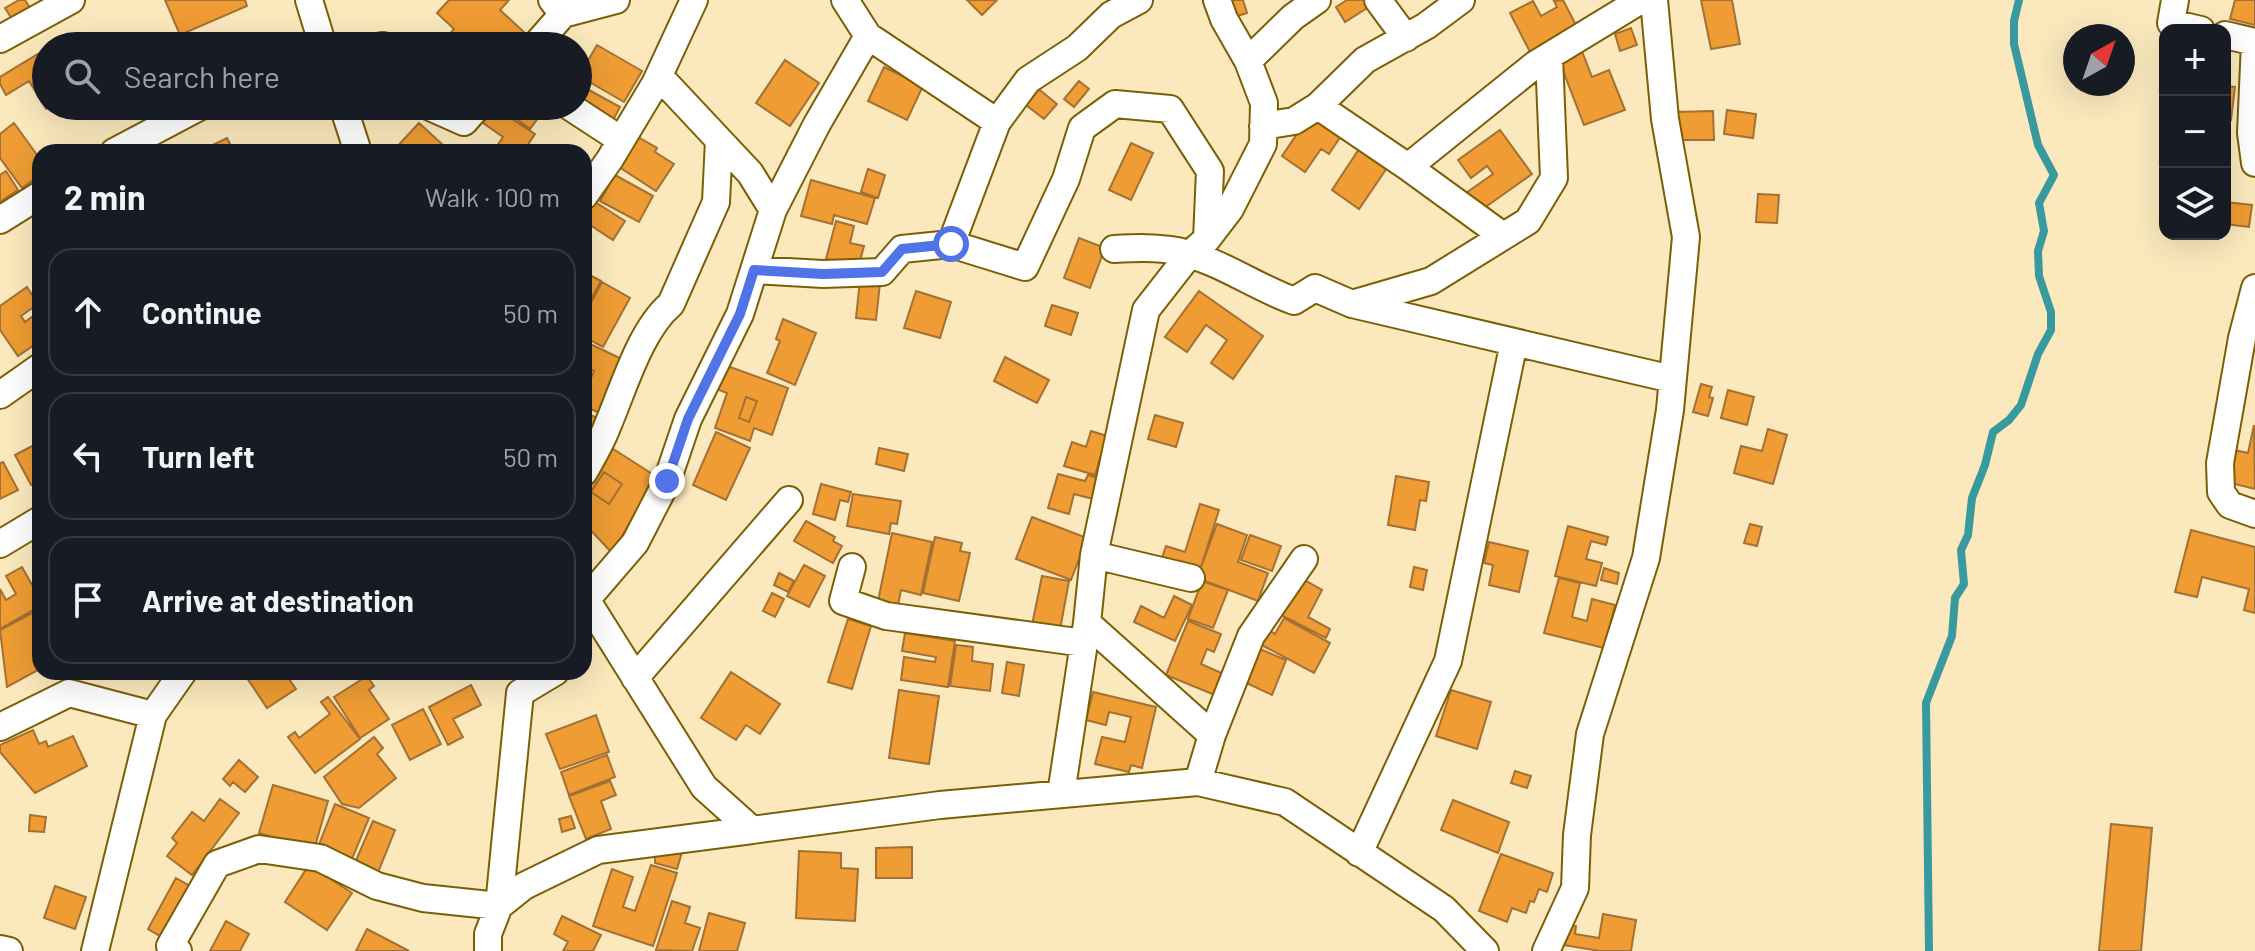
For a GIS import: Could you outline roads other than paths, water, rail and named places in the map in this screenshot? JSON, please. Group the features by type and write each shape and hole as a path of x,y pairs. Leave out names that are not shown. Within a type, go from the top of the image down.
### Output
{"street":[{"path":"0,39 71,0"},
{"path":"309,0 319,32"},
{"path":"544,32 557,7 616,0"},
{"path":"592,184 659,76 694,0"},
{"path":"845,0 868,36 997,122"},
{"path":"951,244 997,122 1028,80 1077,48 1111,15 1139,0"},
{"path":"1061,794 1086,633 1094,555 1146,310 1230,209 1263,144 1264,103 1248,61 1217,0"},
{"path":"1248,61 1293,17 1317,0"},
{"path":"1378,0 1406,38"},
{"path":"1263,126 1294,121 1318,106 1365,60 1426,26 1461,0"},
{"path":"1408,167 1549,56 1641,0"},
{"path":"1546,951 1575,888 1577,835 1590,734 1646,558 1672,379 1686,237 1665,119 1654,0"},
{"path":"2175,0 2171,23 2175,24"},
{"path":"592,596 635,543 667,481 688,419 740,314 773,210 817,124 868,36"},
{"path":"2231,36 2255,42 2251,133 2255,163"},
{"path":"1352,304 1431,281 1528,221 1554,178 1549,56"},
{"path":"659,76 750,173 773,210"},
{"path":"754,270 823,274 882,272 902,249 951,244 1025,267 1066,179 1082,128 1115,104 1170,109 1210,171 1198,247"},
{"path":"1318,106 1503,236"},
{"path":"129,144 175,120"},
{"path":"348,120 355,144"},
{"path":"590,120 621,140"},
{"path":"592,457 658,315 671,304 716,202 719,140"},
{"path":"0,220 32,200"},
{"path":"1114,249 1198,247 1294,301 1315,288 1352,304 1672,379"},
{"path":"2255,288 2242,338 2220,463 2221,492 2230,505 2255,514"},
{"path":"1359,853 1448,661 1514,342"},
{"path":"4,392 32,373"},
{"path":"4,392 32,389"},
{"path":"635,678 789,500"},
{"path":"0,544 32,525"},
{"path":"1094,555 1191,578"},
{"path":"1198,782 1212,735 1251,636 1304,559"},
{"path":"852,567 843,601 886,616 1086,633 1212,735"},
{"path":"592,615 704,787 752,830"},
{"path":"95,951 153,715 177,680"},
{"path":"488,951 488,934 499,906 520,693 542,680"},
{"path":"0,727 69,693 153,715"},
{"path":"167,949 217,864 259,849 320,858 377,886 423,898 499,906 524,886 598,850 940,805 1198,782 1285,802 1444,909 1485,951"},
{"path":"0,949 9,951"}],"waterway":[{"path":"1929,951 1926,703 1952,636 1955,598 1964,584 1961,550 1968,535 1972,498 1993,432 2009,420 2021,405 2038,354 2051,330 2051,312 2039,276 2038,251 2044,231 2039,203 2054,175 2038,145 2014,44 2014,21 2019,0"}]}
